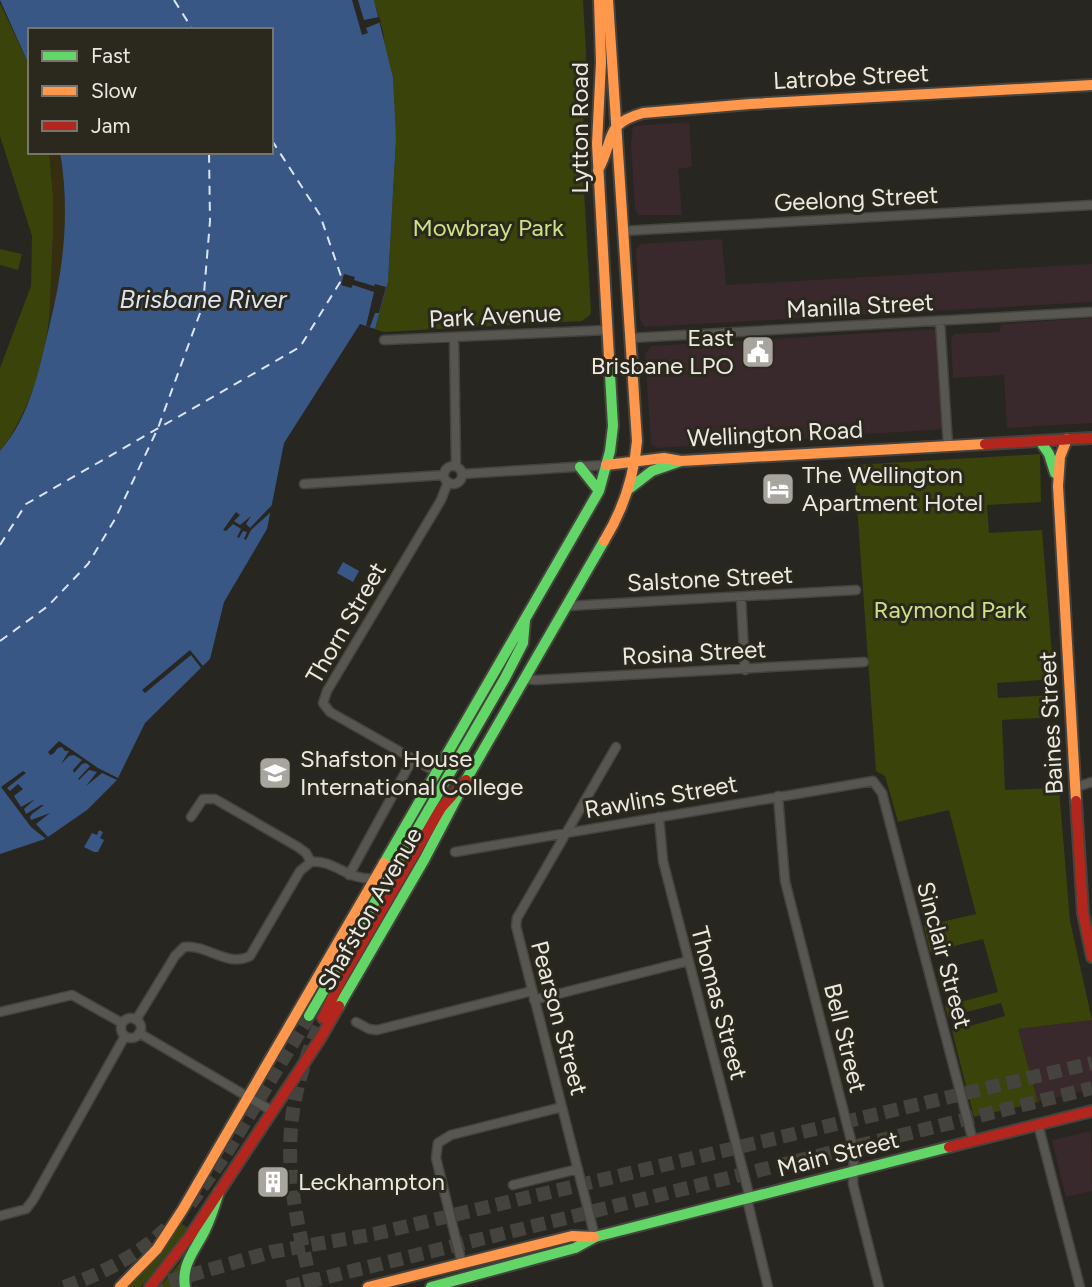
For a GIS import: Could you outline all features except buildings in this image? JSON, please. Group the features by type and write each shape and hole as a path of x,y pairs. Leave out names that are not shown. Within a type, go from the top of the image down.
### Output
{"main road":[{"name":"Lytton Road","path":"599,0 601,62 597,127 598,170 612,426 607,465"},
{"name":"Lytton Road","path":"608,0 637,428 636,461"},
{"name":"Latrobe Street","path":"615,126 628,117 643,113 764,103 1092,85"},
{"path":"598,170 607,158 607,141 615,126"},
{"name":"Wellington Road","path":"607,465 664,458 681,461 1092,438"},
{"name":"Baines Street","path":"1067,439 1060,457 1058,486 1083,913 1092,957"},
{"name":"Baines Street","path":"1040,441 1051,457 1058,486"},
{"name":"Shafston Avenue","path":"150,1287 175,1257 297,1077 331,1020 615,523 630,488 636,461"},
{"path":"630,488 652,471 681,461"},
{"name":"Shafston Avenue","path":"120,1287 167,1235 525,620 598,491 607,465"},
{"path":"580,467 598,491"},
{"path":"309,1016 505,678 523,643 525,620"},
{"path":"323,1018 341,980 441,808 466,780"},
{"name":"Main Street","path":"444,1285 575,1248 595,1237 1092,1111"},
{"path":"185,1287 184,1268 206,1228 219,1192"},
{"name":"Main Street","path":"368,1287 572,1236 595,1237"},
{"path":"440,1269 444,1285"}],"street":[{"name":"Geelong Street","path":"622,231 1092,205"},
{"name":"Manilla Street","path":"631,338 1092,312"},
{"path":"940,321 948,445"},
{"name":"Park Avenue","path":"384,340 608,330"},
{"path":"304,484 446,479 457,483 462,474 456,466 454,337"},
{"name":"Wellington Road","path":"462,474 607,465"},
{"path":"446,479 448,468 456,466"},
{"name":"Thorn Street","path":"436,772 330,712 323,704 327,691 441,500 446,479"},
{"name":"Salstone Street","path":"567,606 856,590"},
{"path":"741,597 745,670"},
{"name":"Rosina Street","path":"525,679 536,681 864,662"},
{"name":"Pearson Street","path":"595,1237 516,921 616,747"},
{"name":"Shafston Avenue","path":"349,875 412,760"},
{"name":"Rawlins Street","path":"455,852 873,781"},
{"name":"Sinclair Street","path":"873,781 882,793 973,1141"},
{"path":"1076,787 1092,782"},
{"name":"Bell Street","path":"778,796 785,881 854,1152 853,1188 879,1287"},
{"path":"191,817 202,799 215,799 298,847 306,853 311,862"},
{"name":"Thomas Street","path":"659,817 663,861 768,1287"},
{"path":"136,1020 175,956 184,947 198,948 235,960 250,956 300,872 311,862 323,862 363,880 375,878"},
{"path":"356,1023 377,1030 688,961"},
{"path":"0,1012 72,995 122,1023"},
{"path":"122,1023 129,1019 136,1020 140,1025 139,1033 133,1038 125,1037"},
{"path":"122,1023 121,1030 125,1037"},
{"path":"139,1033 272,1111"},
{"path":"0,1216 26,1209 33,1200 125,1037"},
{"path":"462,1264 436,1158 438,1143 451,1135 562,1107"},
{"path":"1038,1124 1080,1287"},
{"path":"513,1185 578,1169"}],"shaded area":[{"path":"689,122 692,167 678,169 682,215 638,215 635,209 631,144 633,126"},
{"path":"722,239 726,285 1092,264 1092,302 645,327 640,320 636,250 641,244"},
{"path":"1092,318 1092,423 1007,428 1004,375 953,378 951,338 954,334 1000,332 1001,324"},
{"path":"939,329 944,429 657,448 651,444 645,354 651,346"},
{"path":"1092,1020 1092,1089 1038,1102 1018,1029"},
{"path":"1091,1131 1092,1191 1066,1197 1052,1140"}],"green space":[{"name":"Mowbray Park","path":"374,0 583,0 586,52 582,154 591,312 582,321 384,332 375,329 388,282 396,139 383,32"},
{"path":"0,3 28,63 28,154 49,154 54,224 52,291 43,354 31,395 10,438 0,451 0,368 31,286 32,236 0,136"},
{"path":"0,249 22,254 18,270 0,265"},
{"name":"Raymond Park","path":"1040,454 1041,502 987,505 989,533 1042,530 1054,679 997,683 998,698 1055,695 1056,717 1002,720 1005,790 1059,788 1070,921 1092,1020 1018,1029 1038,1102 974,1117 952,1031 1005,1016 1001,1003 948,1017 945,1006 998,992 983,939 930,952 924,926 976,914 949,810 898,822 885,776 876,771 854,465"},
{"path":"182,1224 188,1228 141,1287 128,1287 148,1267"},
{"path":"181,1261 181,1287 160,1287"}],"sand":[{"path":"49,154 60,154 65,195 64,239 59,283 49,325 54,206"}],"water":[{"name":"Brisbane River","path":"0,0 374,0 393,78 396,139 388,282 375,329 360,324 284,443 267,529 224,602 210,659 145,723 117,780 87,810 45,839 0,854 0,451 11,437 33,390 55,302 65,216 60,154 273,154 273,28 28,28 28,63"},
{"path":"343,562 359,571 353,582 337,573"},
{"path":"99,830 103,832 100,838 104,840 98,852 84,847 92,833 97,835"}],"pier":[{"path":"352,0 358,0 364,20 379,17 381,22 366,28 368,33 362,35"},
{"path":"344,274 355,277 354,280 386,287 379,313 375,313 370,327 366,326 374,292 353,285 351,288 341,285"},
{"path":"272,505 271,512 251,530 246,540 244,539 247,532 243,531 239,538 237,537 241,529 233,524 226,531 223,530 236,512 240,515 234,521 240,525 251,516 246,524 250,528"},
{"path":"190,650 203,666 201,668 191,655 145,693 142,690"},
{"path":"59,741 98,768 118,778 117,780 102,773 86,786 97,772 89,770 79,780 90,766 82,764 74,773 73,770 82,760 74,755 61,764 69,751 62,747 53,754 48,752"},
{"path":"23,771 26,773 7,788 10,791 18,784 23,789 14,796 21,807 35,799 24,809 26,814 44,805 30,817 31,820 50,813 36,824 48,837 46,839 31,827 1,787"}],"ferry route":[{"path":"174,0 192,28"},
{"path":"0,545 26,504 300,347 342,279 320,215 273,142"},
{"path":"0,641 48,606 88,564 115,519 158,428 203,305 210,221 209,154"}],"tunnel":[{"path":"190,1204 225,1155 309,1016"},
{"path":"312,1287 296,1216 290,1151 298,1088 323,1018"},
{"path":"149,1287 271,1252 374,1234 1092,1063"},
{"path":"287,1287 1092,1088"},
{"path":"64,1287 121,1262 147,1245 171,1224"}],"traffic: fast":[{"path":"384,863 599,491 610,451 613,426 609,357"},
{"path":"1040,441 1049,454 1055,473"},
{"path":"630,488 652,471 681,461"},
{"path":"580,467 599,491"},
{"path":"339,1006 604,541"},
{"path":"309,1016 505,678 523,643 525,620"},
{"path":"431,1287 575,1248 595,1237 949,1147"},
{"path":"185,1287 187,1264 207,1225 219,1192"}],"traffic: slow":[{"path":"599,0 601,62 597,144 609,357"},
{"path":"604,541 617,518 626,493 637,441 608,0"},
{"path":"598,170 616,128 621,122 643,113 750,104 1092,85"},
{"path":"1067,439 1060,457 1058,486 1076,801"},
{"path":"606,465 664,458 681,461 985,444"},
{"path":"120,1287 157,1249 183,1209 384,863"},
{"path":"368,1287 572,1236 594,1237"}],"traffic: jam":[{"path":"985,444 1092,438"},
{"path":"323,1018 341,980 441,808 466,780"},
{"path":"1076,801 1083,913 1092,957"},
{"path":"150,1287 190,1236 339,1006"},
{"path":"949,1147 1092,1111"}],"place":[{"name":"East Brisbane LPO","path":"758,352"},
{"name":"The Wellington Apartment Hotel","path":"778,489"},
{"name":"Shafston House International College","path":"275,773"},
{"name":"Leckhampton","path":"273,1182"}]}
